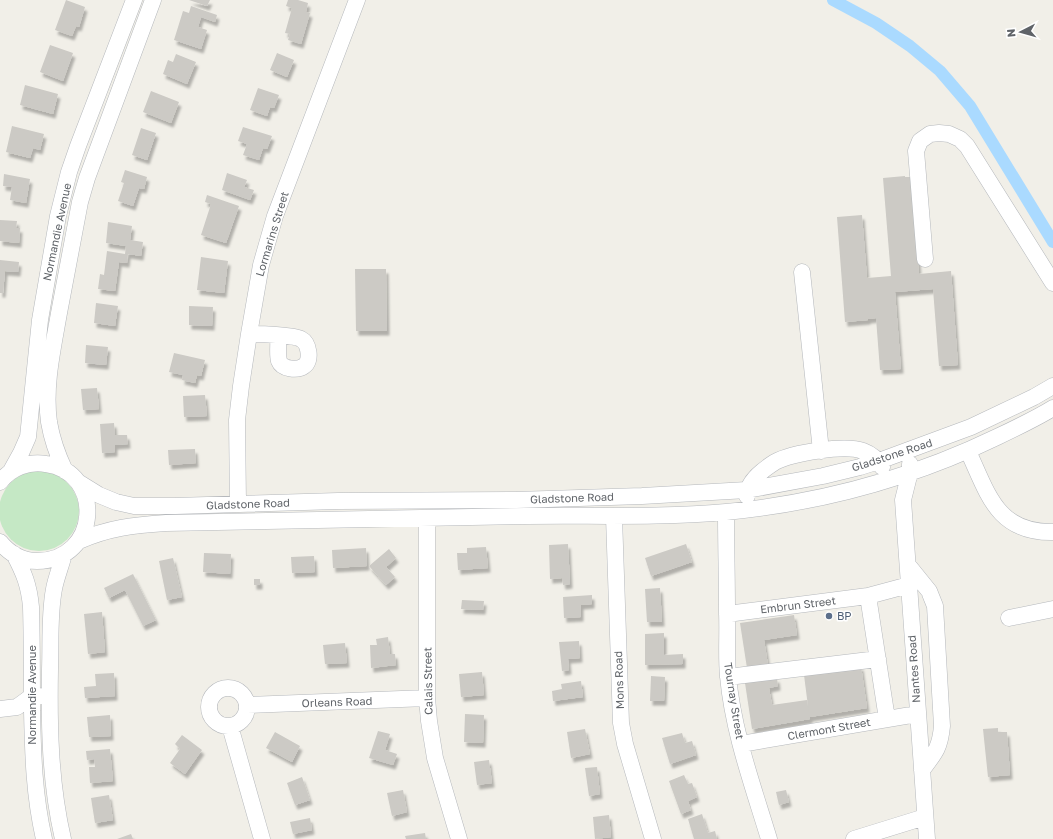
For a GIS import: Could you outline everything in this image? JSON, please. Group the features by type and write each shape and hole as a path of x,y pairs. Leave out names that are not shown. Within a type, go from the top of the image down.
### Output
{"street":[{"name":"Normandie Avenue","path":"5,477 21,453 28,437 40,320 58,216 78,146 134,0"},
{"name":"Normandie Avenue","path":"65,470 56,452 51,436 49,420 48,390 52,350 80,202 87,178 153,0"},
{"name":"Lormarins Street","path":"239,504 237,420 248,334 261,264 275,216 357,0"},
{"path":"925,259 916,151 920,141 930,134 949,134 960,139 967,146 1053,283"},
{"path":"802,272 821,451"},
{"path":"248,334 278,336"},
{"name":"Gladstone Road","path":"78,482 99,495 116,502 134,506 598,498 747,490 823,476 879,461 948,437 1034,397 1053,386"},
{"name":"Gladstone Road","path":"79,541 95,533 131,525 166,523 427,518 607,517 718,512 786,504 826,496 888,480 968,450 1038,418 1053,408"},
{"path":"968,450 978,438 971,427"},
{"path":"948,437 948,443 951,450 968,450"},
{"path":"747,509 747,490 758,474 775,462 821,451 853,449 863,452 879,461 888,480 903,500"},
{"name":"Nantes Road","path":"908,450 910,472 903,500 927,839"},
{"path":"968,450 992,502 1005,518 1013,524 1026,530 1039,533 1053,532"},
{"path":"0,542 4,548 30,561 48,561 64,554 79,541 85,530 88,518 84,493 78,482 65,470 52,465 38,463 24,465 5,477"},
{"name":"Tournay Street","path":"709,492 718,512 728,614 726,650 728,677 733,710 741,744 769,839"},
{"path":"630,497 630,516"},
{"name":"Mons Road","path":"598,498 607,517 621,723 625,744 653,839"},
{"path":"412,501 409,509 427,518 443,507 442,500"},
{"path":"225,521 224,511 239,504 254,516 253,521"},
{"name":"Calais Street","path":"427,518 427,698 429,721 435,758 459,839"},
{"name":"Normandie Avenue","path":"14,554 24,573 30,592 34,783 44,839"},
{"name":"Normandie Avenue","path":"62,839 54,791 51,754 50,695 52,605 54,589 64,554"},
{"path":"908,565 929,591 935,606 942,726 941,740 938,749 922,770"},
{"name":"Embrun Street","path":"728,614 868,596 909,585"},
{"path":"868,596 887,719"},
{"path":"1009,618 1053,610"},
{"path":"728,677 878,659"},
{"path":"222,689 234,689 243,695 247,705 247,711 241,722 230,726 219,724 211,716 209,705 213,695 222,689"},
{"path":"0,709 17,707 32,696 50,695"},
{"name":"Orleans Road","path":"247,705 427,698"},
{"path":"17,707 32,719 50,720"},
{"name":"Clermont Street","path":"741,744 917,714"},
{"path":"230,726 262,839"},
{"path":"854,839 925,817"}],"green space":[{"path":"31,471 47,471 68,482 79,503 79,519 68,540 47,551 31,551 17,545 10,540 5,533 -1,519 -1,503 5,489 10,482 17,477"}],"building":[{"path":"66,0 85,7 79,27 76,26 72,36 55,30"},
{"path":"189,0 210,0 207,6"},
{"path":"288,0 298,0 308,3 306,12 310,13 301,44 288,40 290,34 285,33 292,8 286,6"},
{"path":"191,6 217,15 215,22 201,17 198,27 207,30 201,49 174,40 183,11 189,13"},
{"path":"50,45 73,53 63,81 40,72"},
{"path":"277,53 294,60 287,77 270,70"},
{"path":"176,54 196,62 187,84 163,74 168,60 173,62"},
{"path":"25,85 58,94 53,114 20,105"},
{"path":"258,88 279,95 274,108 270,107 267,116 250,110"},
{"path":"151,91 179,102 171,123 143,112"},
{"path":"12,126 44,134 40,150 33,148 30,158 6,152"},
{"path":"243,127 272,136 267,149 263,148 259,160 243,155 247,144 238,141"},
{"path":"141,128 156,133 147,160 132,155"},
{"path":"125,170 147,177 144,189 139,188 133,206 118,201 124,183 121,182"},
{"path":"227,173 247,180 244,187 254,190 250,200 222,190"},
{"path":"4,174 30,179 26,203 10,200 12,187 3,186"},
{"path":"905,176 912,177 919,274 951,271 958,365 939,366 933,289 895,292 901,369 880,370 876,318 845,322 837,217 862,215 867,278 891,276 883,178"},
{"path":"207,195 239,206 226,243 201,235 211,204 205,202"},
{"path":"0,220 17,221 16,228 20,228 19,243 0,241"},
{"path":"108,222 132,226 130,240 143,242 141,256 128,254 127,263 119,262 115,291 98,289 100,274 104,275 107,251 125,254 126,246 106,243"},
{"path":"201,257 228,261 224,293 197,290"},
{"path":"0,260 19,262 18,272 5,271 3,293 0,293"},
{"path":"355,269 386,269 387,331 356,331"},
{"path":"96,303 118,306 115,326 94,323"},
{"path":"189,306 213,307 212,326 189,325"},
{"path":"86,345 108,347 106,365 85,363"},
{"path":"174,353 205,360 201,376 197,375 195,383 182,380 183,375 169,372"},
{"path":"97,388 99,409 83,410 81,389"},
{"path":"205,395 207,416 184,417 183,396"},
{"path":"114,423 115,435 127,435 128,444 115,445 115,452 102,453 100,424"},
{"path":"195,449 196,463 169,465 168,450"},
{"path":"568,544 570,584 563,585 562,578 550,579 549,545"},
{"path":"686,544 692,562 651,576 645,558"},
{"path":"486,547 488,568 458,570 457,553 467,553 467,548"},
{"path":"366,548 367,566 333,568 332,550"},
{"path":"389,549 396,558 386,567 395,577 386,585 369,566"},
{"path":"204,553 231,554 230,574 203,572"},
{"path":"314,556 315,572 292,573 291,557"},
{"path":"173,558 182,597 167,600 159,561"},
{"path":"133,574 156,620 143,626 125,590 109,598 104,588"},
{"path":"254,579 260,579 260,585 254,585"},
{"path":"660,588 662,622 647,622 645,589"},
{"path":"592,595 592,604 581,605 581,617 564,618 563,597"},
{"path":"462,600 484,601 483,610 461,609"},
{"path":"102,612 105,652 88,654 84,614"},
{"path":"794,615 797,635 764,640 768,665 747,668 740,623"},
{"path":"664,633 664,655 683,654 683,664 645,665 645,634"},
{"path":"388,637 390,654 395,654 396,665 371,668 370,645 377,645 376,639"},
{"path":"579,641 580,658 568,659 569,670 562,671 559,642"},
{"path":"345,643 347,663 325,664 323,645"},
{"path":"861,666 867,708 810,717 810,719 752,729 745,683 777,678 778,686 769,688 772,705 807,700 809,714 804,675"},
{"path":"482,672 484,695 461,697 459,674"},
{"path":"114,673 115,696 85,698 84,687 96,686 95,674"},
{"path":"651,676 665,677 664,701 650,701"},
{"path":"581,681 583,697 553,701 552,691 562,689 561,684"},
{"path":"465,714 484,715 483,743 464,742"},
{"path":"110,715 111,736 89,737 87,717"},
{"path":"998,728 998,732 1007,732 1010,775 988,777 983,729"},
{"path":"585,729 590,754 571,758 567,732"},
{"path":"378,731 390,734 385,750 397,754 393,765 369,758"},
{"path":"275,732 300,746 292,762 266,748"},
{"path":"682,733 685,743 692,741 696,755 670,764 662,738"},
{"path":"182,735 202,750 185,774 170,763 180,749 175,744"},
{"path":"110,749 113,781 90,783 89,767 95,767 94,759 87,760 86,751"},
{"path":"489,760 492,783 477,785 474,762"},
{"path":"597,767 600,794 589,796 585,768"},
{"path":"684,775 688,784 692,783 697,797 688,801 691,810 681,814 669,781"},
{"path":"302,777 310,800 295,805 287,783"},
{"path":"403,790 407,812 392,816 387,793"},
{"path":"786,790 789,802 779,805 776,792"},
{"path":"109,795 113,820 95,823 91,798"},
{"path":"702,814 708,833 715,831 717,839 694,839 688,819"},
{"path":"609,815 611,837 595,839 593,817"},
{"path":"310,818 312,830 293,834 290,822"},
{"path":"425,833 426,839 406,839 405,836"},
{"path":"131,834 133,839 117,839"}],"waterway":[{"path":"833,0 876,23 910,46 940,71 970,106 1053,242"}],"place":[{"name":"BP","path":"829,616"}]}
